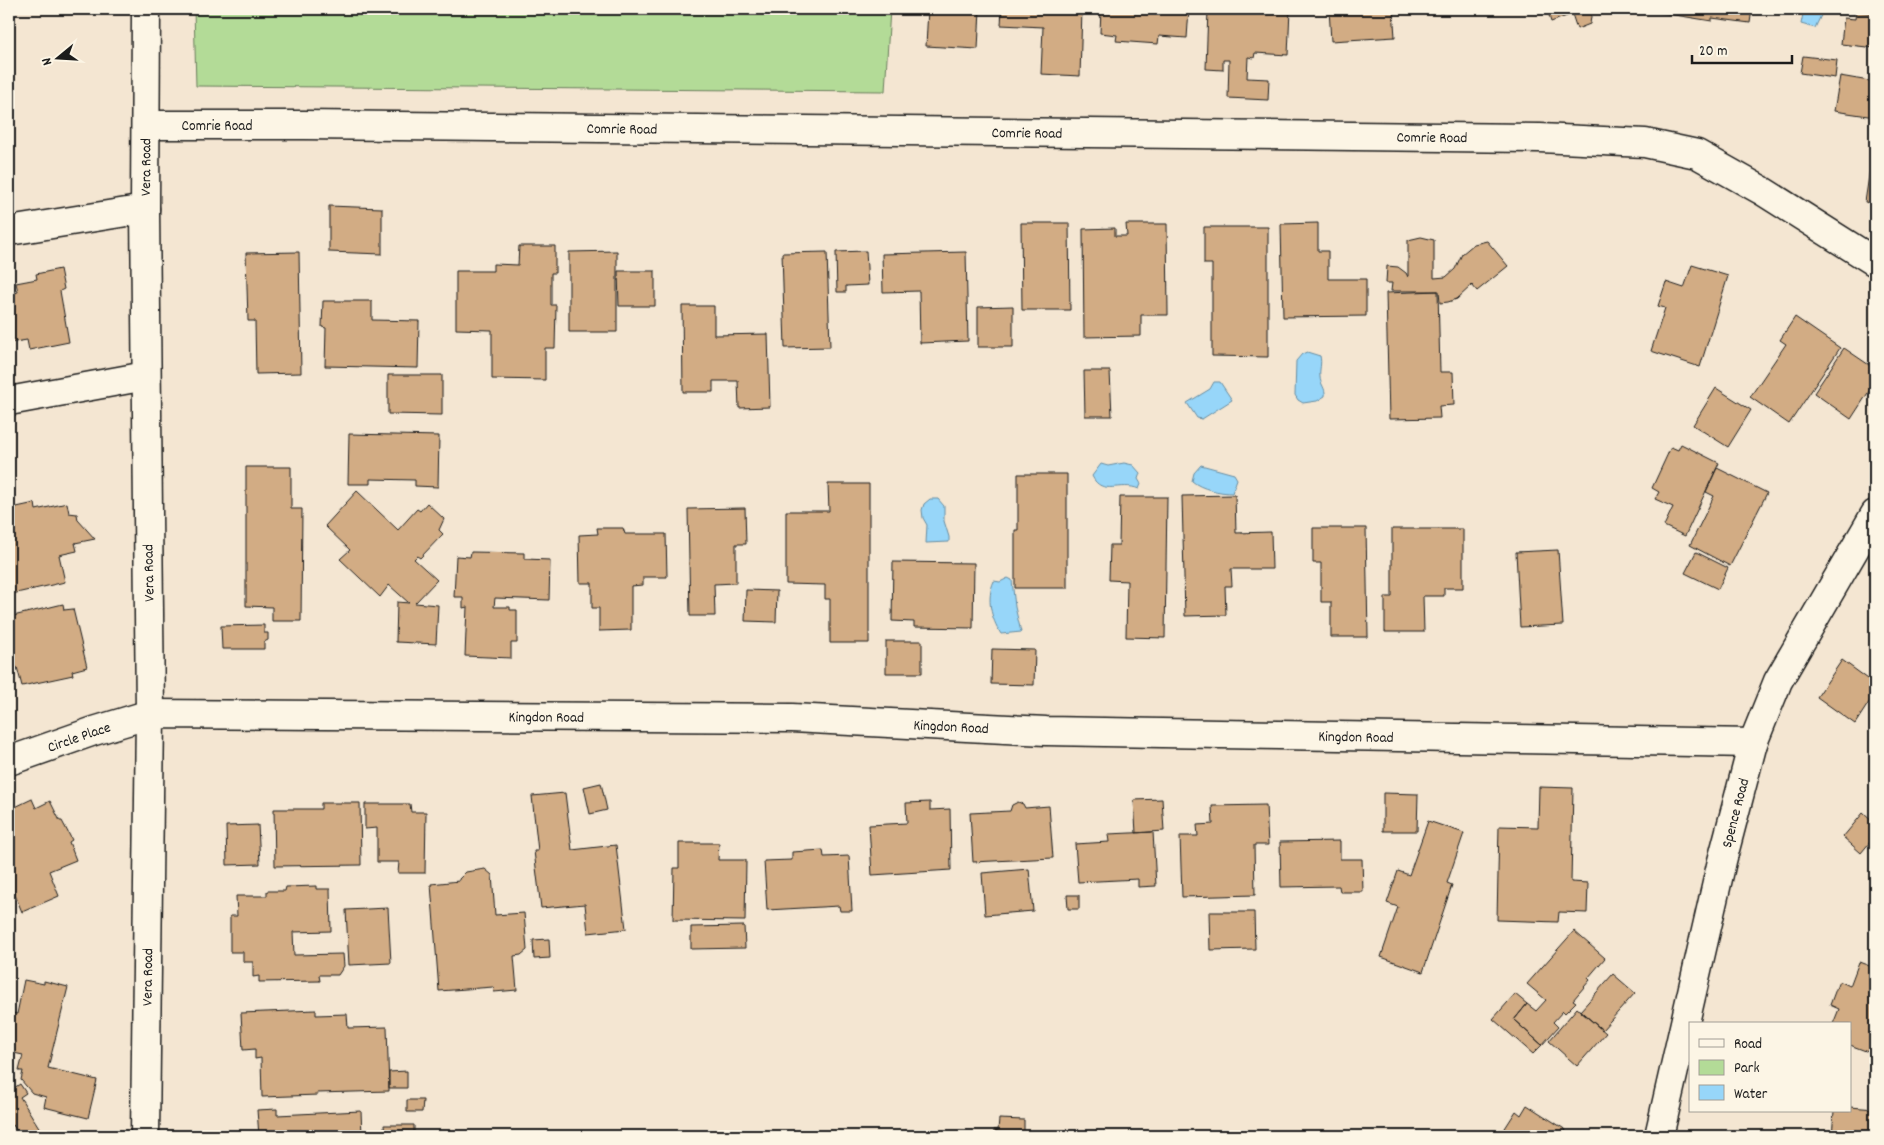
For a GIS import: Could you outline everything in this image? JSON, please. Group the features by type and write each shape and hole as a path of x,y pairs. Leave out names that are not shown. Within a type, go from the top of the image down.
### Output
{"street":[{"name":"Vera Road","path":"145,1136 150,714 145,209 147,125 146,9"},
{"name":"Comrie Road","path":"147,125 1127,133 1540,138 1646,142 1697,154 1761,190 1875,262"},
{"path":"9,231 145,209"},
{"path":"9,402 146,376"},
{"name":"Spence Road","path":"1659,1136 1722,861 1753,743 1778,681 1875,514"},
{"name":"Kingdon Road","path":"150,714 792,718 1046,731 1753,743"},
{"name":"Circle Place","path":"9,762 94,730 150,714"}],"green space":[{"path":"194,9 890,9 885,91 196,86"}],"water":[{"path":"1804,9 1824,9 1815,28 1801,24"},
{"path":"1307,352 1320,356 1320,379 1325,396 1317,401 1303,403 1295,395 1296,361 1302,354"},
{"path":"1214,382 1220,382 1232,400 1202,419 1197,418 1187,403 1210,389"},
{"path":"1124,463 1133,465 1140,473 1138,479 1141,484 1139,489 1101,486 1092,476 1101,464 1108,466"},
{"path":"1201,465 1234,474 1237,479 1232,493 1211,490 1192,481 1194,473"},
{"path":"930,499 938,499 944,506 944,521 949,542 926,543 927,525 923,518 922,510 924,504"},
{"path":"1008,578 1012,580 1015,607 1021,632 1001,634 992,615 990,595 994,581 1000,582"}],"building":[{"path":"928,9 980,9 978,49 926,46"},
{"path":"1002,9 1082,9 1080,76 1041,74 1043,27 1001,25"},
{"path":"1101,9 1189,9 1187,38 1159,36 1158,44 1116,41 1117,35 1100,33"},
{"path":"1208,9 1290,9 1288,55 1255,53 1254,58 1248,57 1247,78 1269,79 1268,100 1228,98 1229,60 1223,60 1223,70 1206,69"},
{"path":"1329,9 1393,9 1395,37 1331,41"},
{"path":"1547,9 1592,9 1590,24 1577,29 1572,14 1551,22"},
{"path":"1657,9 1752,9 1750,23 1712,18 1712,21 1656,12"},
{"path":"1871,9 1875,9 1875,48 1841,44 1844,18 1855,19 1856,11 1871,13"},
{"path":"1803,56 1837,60 1835,78 1800,73"},
{"path":"1840,76 1875,82 1875,117 1834,111"},
{"path":"1875,136 1875,204 1865,202"},
{"path":"329,206 382,208 382,254 329,252"},
{"path":"1021,223 1069,223 1070,310 1022,310"},
{"path":"1318,223 1318,251 1328,251 1328,279 1366,279 1366,316 1283,317 1281,224"},
{"path":"1126,224 1167,224 1168,315 1141,315 1141,336 1084,337 1083,229 1115,228 1115,236 1127,236"},
{"path":"1204,227 1268,227 1268,357 1212,356 1212,264 1204,264"},
{"path":"1421,237 1434,240 1434,278 1446,277 1455,269 1462,254 1474,244 1487,241 1508,266 1477,291 1472,285 1457,299 1448,302 1440,303 1439,291 1391,291 1392,283 1386,283 1387,266 1398,267 1408,277 1408,240"},
{"path":"519,246 555,246 555,273 551,273 551,305 556,305 555,348 545,348 545,380 492,379 492,330 456,329 456,271 493,271 493,264 518,265"},
{"path":"617,251 617,332 569,332 569,252"},
{"path":"866,251 868,285 846,286 846,292 837,292 836,252"},
{"path":"299,252 301,373 256,374 255,321 248,321 246,253"},
{"path":"827,252 830,347 785,348 782,253"},
{"path":"966,252 968,341 920,343 919,291 883,292 882,254"},
{"path":"1692,265 1728,276 1700,367 1651,351 1665,308 1658,306 1666,282 1684,288"},
{"path":"60,269 64,289 60,291 69,342 29,350 27,340 9,343 9,294 18,292 16,283 37,279 36,274"},
{"path":"618,271 655,271 655,306 619,306"},
{"path":"1438,291 1440,372 1453,372 1454,405 1439,406 1440,418 1389,419 1386,293"},
{"path":"323,301 372,301 372,320 419,321 418,368 325,366 326,328 322,327"},
{"path":"682,306 714,306 714,335 768,334 770,407 739,408 738,381 713,381 713,392 683,392"},
{"path":"1013,306 1013,347 978,347 978,307"},
{"path":"1795,317 1840,348 1789,424 1750,397 1786,344 1780,340"},
{"path":"1844,348 1875,369 1875,382 1851,419 1814,393"},
{"path":"1084,371 1110,371 1112,416 1085,416"},
{"path":"388,375 442,375 442,415 388,414"},
{"path":"1716,388 1751,410 1728,447 1693,425"},
{"path":"349,434 439,436 438,487 415,486 415,480 370,479 370,484 348,484"},
{"path":"1681,444 1719,463 1685,536 1664,526 1673,507 1655,499 1659,492 1652,488 1671,447 1678,450"},
{"path":"246,467 291,467 291,509 302,509 301,621 272,621 272,607 246,606"},
{"path":"1717,468 1767,493 1730,566 1690,545 1714,496 1706,492"},
{"path":"1018,474 1067,474 1067,588 1015,588 1015,530 1018,530"},
{"path":"828,484 869,484 869,643 830,643 830,599 825,599 825,585 786,584 786,511 829,511"},
{"path":"357,491 398,530 417,509 420,511 427,503 444,519 439,530 443,534 420,558 417,556 414,559 437,580 415,603 438,605 436,644 396,642 397,602 409,603 389,585 380,597 340,559 350,550 325,526"},
{"path":"1235,495 1236,533 1271,532 1272,569 1231,569 1232,586 1225,586 1226,615 1185,616 1182,496"},
{"path":"1120,497 1167,497 1165,638 1126,637 1127,581 1109,580 1110,545 1119,545"},
{"path":"35,503 36,510 67,503 69,513 77,514 78,520 95,539 75,543 77,551 59,555 65,582 12,594 9,588 9,506 12,508"},
{"path":"745,508 746,544 736,544 736,583 714,584 715,616 690,616 688,509"},
{"path":"597,528 623,528 625,534 666,534 667,577 643,577 643,585 631,586 631,630 599,631 599,608 592,608 592,583 580,583 579,535 598,534"},
{"path":"1313,528 1366,528 1368,637 1331,637 1331,602 1321,602 1321,563 1313,563"},
{"path":"1392,529 1463,529 1463,588 1444,588 1444,596 1423,596 1424,632 1385,632 1385,597 1392,597"},
{"path":"1558,550 1563,625 1520,627 1516,552"},
{"path":"471,552 524,553 524,559 550,560 549,600 495,598 494,607 510,607 510,610 517,610 517,643 511,643 511,658 465,656 467,607 463,608 463,597 454,597 456,556 470,557"},
{"path":"1696,552 1728,568 1718,589 1685,573"},
{"path":"893,562 974,563 973,628 914,627 914,622 892,621"},
{"path":"746,590 777,591 776,622 745,621"},
{"path":"63,604 64,610 73,609 87,667 72,671 73,675 22,686 17,667 9,669 9,617"},
{"path":"264,625 264,633 268,633 268,640 264,642 264,649 222,649 221,626"},
{"path":"886,641 922,641 922,673 886,673"},
{"path":"992,649 1035,650 1034,685 991,684"},
{"path":"1842,660 1875,684 1875,693 1855,724 1817,697"},
{"path":"601,783 607,810 590,814 584,787"},
{"path":"1539,787 1573,788 1571,882 1588,883 1587,913 1559,912 1558,922 1497,920 1499,826 1538,827"},
{"path":"565,793 572,850 616,845 626,929 588,933 585,904 541,908 534,851 538,851 532,796"},
{"path":"1383,793 1418,794 1417,831 1383,831"},
{"path":"32,799 36,808 50,801 72,840 69,842 76,860 49,871 59,896 22,912 9,880 9,810"},
{"path":"1162,799 1164,831 1136,833 1134,800"},
{"path":"930,802 930,810 950,809 951,870 872,875 869,825 907,823 906,803"},
{"path":"1018,802 1023,804 1025,808 1049,806 1053,858 973,862 970,813 1010,811 1012,805"},
{"path":"321,803 360,803 361,865 275,866 274,809 321,809"},
{"path":"365,804 410,804 411,812 426,812 425,873 398,873 399,862 377,862 377,828 365,829"},
{"path":"1266,805 1268,845 1254,845 1255,895 1182,897 1180,836 1198,836 1197,825 1213,824 1212,806"},
{"path":"1863,813 1875,824 1875,836 1861,853 1843,837"},
{"path":"1428,821 1464,833 1447,883 1452,885 1423,972 1381,957 1398,907 1387,903 1398,871 1409,875"},
{"path":"258,825 260,864 227,865 226,826"},
{"path":"1153,832 1156,886 1138,887 1138,879 1078,882 1075,844 1109,842 1108,834"},
{"path":"1340,841 1340,859 1362,859 1363,892 1340,892 1339,886 1281,887 1280,842"},
{"path":"679,843 719,843 718,860 746,860 745,921 673,920 674,868 679,868"},
{"path":"823,850 824,857 849,856 852,911 840,911 839,906 767,910 764,861 792,860 792,852"},
{"path":"485,869 492,875 495,915 524,913 527,950 521,955 514,956 517,990 494,992 493,987 439,991 431,884 459,881 466,872"},
{"path":"1029,869 1033,911 985,915 982,873"},
{"path":"316,886 316,889 330,889 331,931 293,932 294,955 343,954 344,966 338,975 319,975 320,981 259,982 259,976 253,977 253,962 243,962 243,952 230,952 230,916 237,916 236,896 267,896 267,891 285,891 286,887"},
{"path":"1067,895 1079,895 1079,909 1068,909"},
{"path":"388,908 391,963 349,965 346,910"},
{"path":"1209,912 1254,912 1255,949 1210,950"},
{"path":"744,926 745,948 691,949 691,927"},
{"path":"1574,931 1605,958 1573,1000 1576,1002 1565,1013 1563,1011 1553,1022 1558,1027 1542,1045 1514,1020 1527,1004 1536,1011 1546,1000 1527,984"},
{"path":"549,939 550,958 534,959 533,940"},
{"path":"1859,962 1875,968 1875,1040 1871,1053 1852,1046 1852,1022 1834,1022 1839,1009 1830,1005 1839,981 1850,986"},
{"path":"1613,974 1635,993 1602,1030 1580,1011"},
{"path":"24,980 44,984 44,981 68,987 48,1068 97,1080 88,1118 44,1107 46,1097 32,1093 21,1080 23,1071 19,1071 23,1055 9,1052 9,1012 17,1014"},
{"path":"1515,994 1527,1004 1514,1020 1542,1045 1533,1054 1493,1019"},
{"path":"1577,1008 1606,1033 1577,1066 1549,1041"},
{"path":"316,1010 316,1015 347,1014 348,1028 387,1027 389,1091 262,1097 261,1058 255,1059 255,1049 243,1050 241,1013"},
{"path":"407,1071 407,1088 389,1088 389,1072"},
{"path":"9,1081 14,1088 20,1084 26,1093 20,1097 40,1129 29,1136 20,1136 13,1125 9,1127"},
{"path":"407,1100 423,1100 422,1112 407,1112"},
{"path":"1527,1105 1566,1130 1563,1136 1500,1136 1516,1111 1521,1115"},
{"path":"1852,1107 1875,1109 1875,1136 1832,1136 1834,1112 1852,1112"},
{"path":"277,1109 277,1115 361,1111 362,1136 259,1136 257,1110"},
{"path":"999,1119 1024,1120 1024,1136 994,1136 994,1130 998,1130"},
{"path":"384,1125 414,1125 414,1136 385,1136"}]}
